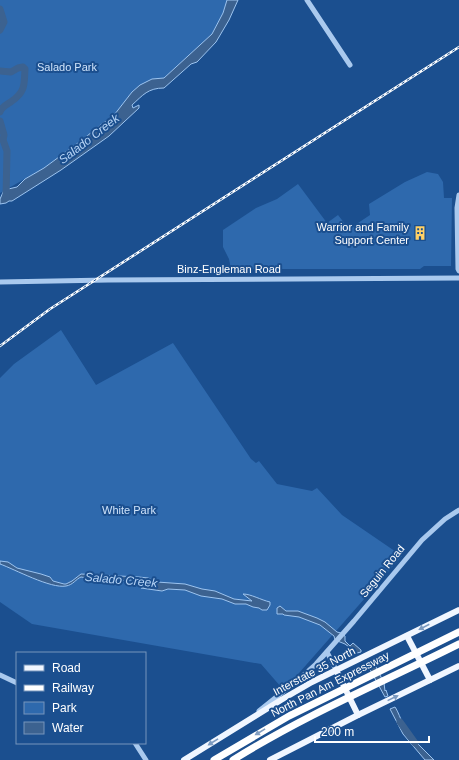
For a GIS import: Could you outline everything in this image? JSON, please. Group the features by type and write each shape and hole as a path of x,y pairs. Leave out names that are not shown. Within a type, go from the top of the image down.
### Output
{"highway":[{"name":"North Pan Am Expressway","path":"214,760 271,725 459,632"},
{"name":"North Pan Am Expressway","path":"233,760 276,735 335,704 459,645"},
{"path":"241,760 276,735"}],"main road":[{"name":"Interstate 35 North","path":"184,760 281,700 336,670 459,610"},
{"path":"407,636 430,680"},
{"path":"270,760 459,666"},
{"path":"336,670 358,715"}],"street":[{"path":"307,0 350,65"},
{"path":"459,195 457,208 459,271"},
{"name":"Binz-Engleman Road","path":"0,282 459,278"},
{"name":"Seguin Road","path":"241,725 305,674 327,652 422,540 459,510"},
{"path":"327,652 336,670"},
{"path":"0,675 16,683"},
{"path":"136,744 146,760"}],"green space":[{"name":"Salado Park","path":"0,0 227,0 223,13 212,34 164,78 152,79 132,92 119,110 82,140 44,168 0,193"},
{"path":"427,172 438,174 443,182 444,198 452,198 451,266 424,266 420,269 231,269 229,259 223,247 223,230 256,208 277,199 298,184 327,223 338,215 349,229 370,215 369,204 405,182"},
{"name":"White Park","path":"61,330 96,385 173,343 251,459 256,463 259,461 277,484 312,491 317,488 342,515 402,556 292,681 281,687 261,664 32,624 0,602 0,378 14,364"}],"water":[{"path":"227,0 238,0 229,20 216,42 197,62 191,64 164,88 154,89 143,95 132,105 133,108 139,105 139,108 109,136 61,170 12,201 0,204 0,199 4,190 17,187 25,179 44,168 103,123 111,119 132,92 140,85 152,79 164,78 212,34 223,13"},
{"path":"0,561 8,562 17,568 50,577 53,581 64,584 72,581 81,574 139,577 148,578 157,582 185,584 215,591 234,599 252,601 243,594 246,594 270,602 270,605 267,610 262,610 246,604 235,604 222,599 201,596 185,590 168,589 162,591 141,588 149,584 131,580 107,581 81,577 66,586 51,585 0,564"},
{"path":"280,606 286,611 298,611 325,622 337,632 345,636 345,641 350,646 353,643 361,650 361,652 357,653 345,644 335,640 334,636 320,625 299,617 277,614 277,608"},
{"path":"373,661 384,683 385,691 386,690 388,696 385,697 367,664"},
{"path":"395,707 406,732 434,760 425,760 403,734 390,709"}],"waterway":[{"path":"0,9 4,22 0,30"},
{"path":"0,71 11,72 23,67 25,69 24,83 20,94 3,107 0,112"},
{"path":"0,121 4,135 3,140 7,151 6,197"},
{"name":"Salado Creek","path":"400,722 415,743"}],"railway":[{"path":"0,346 50,309 459,47"}],"place":[{"name":"Warrior and Family Support Center","path":"420,233"}]}
